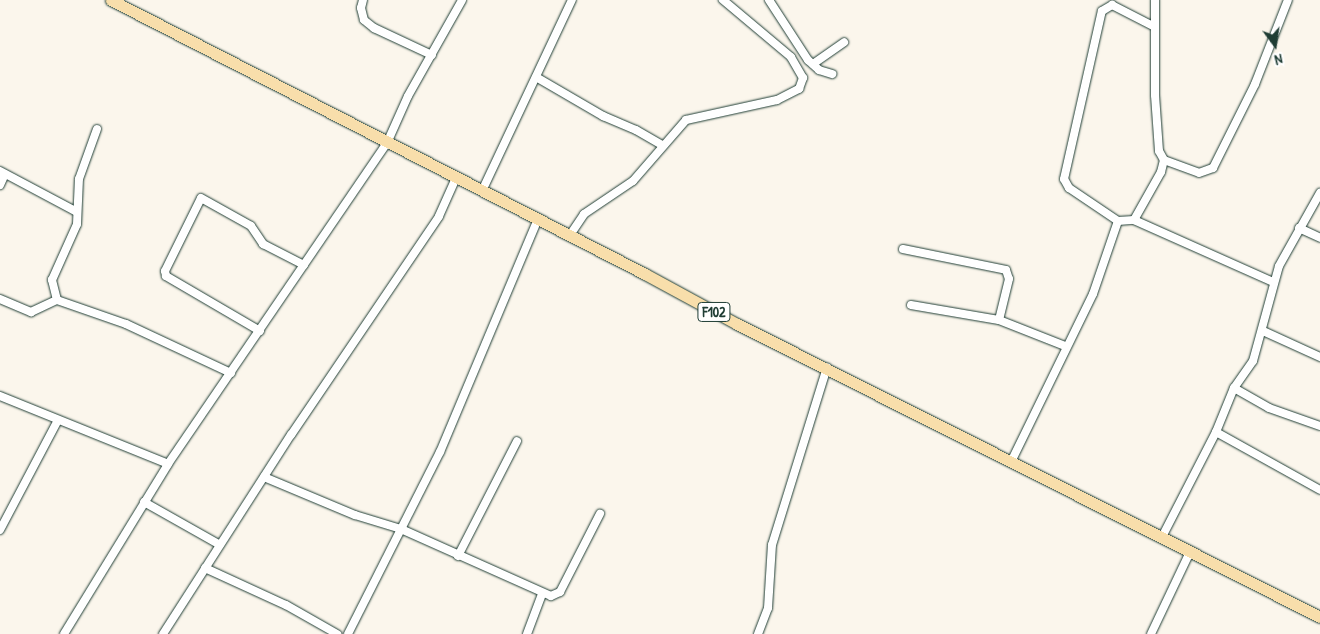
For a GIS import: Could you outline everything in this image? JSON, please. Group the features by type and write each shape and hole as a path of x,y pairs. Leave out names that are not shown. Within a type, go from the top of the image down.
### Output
{"main road":[{"name":"F102","path":"111,0 386,143 570,235 737,324 827,367 1011,462 1320,616"}],"street":[{"path":"363,0 361,8 364,20 374,28 432,55"},
{"path":"64,634 168,464 232,373 386,143 408,96 462,0"},
{"path":"482,191 572,0"},
{"path":"570,235 584,214 633,181 662,145 686,120 777,100 793,93 802,83 801,71 791,57 724,0"},
{"path":"769,0 813,64 832,74"},
{"path":"1155,0 1153,26 1156,122 1159,151 1164,160 1199,173 1213,168 1249,97 1288,0"},
{"path":"1153,26 1112,5 1102,11 1064,178 1070,188 1118,221 1134,220 1273,282"},
{"path":"813,64 844,42"},
{"path":"536,77 603,116 636,130 662,145"},
{"path":"57,300 52,280 70,244 78,212 81,168 96,129"},
{"path":"1134,220 1161,172 1164,160"},
{"path":"0,185 2,172 78,212"},
{"path":"162,634 264,477 439,216 456,178"},
{"path":"1162,537 1216,432 1234,388 1253,361 1263,331 1273,282 1299,228 1320,193"},
{"path":"260,331 166,276 165,271 201,198 250,226 263,244 304,265"},
{"path":"348,634 440,452 538,219"},
{"path":"1011,462 1065,346 1093,294 1118,221"},
{"path":"1299,228 1320,238"},
{"path":"903,249 1006,270 1009,279 999,320"},
{"path":"0,299 31,312 57,300 126,324 152,339 232,373"},
{"path":"912,304 999,320 1065,346"},
{"path":"1263,331 1320,357"},
{"path":"758,634 768,608 772,545 827,367"},
{"path":"1234,388 1269,408 1320,426"},
{"path":"0,396 168,464"},
{"path":"0,530 3,517 58,420"},
{"path":"1216,432 1320,490"},
{"path":"458,556 516,441"},
{"path":"264,477 355,515 401,529 542,594 551,596 560,592 600,514"},
{"path":"144,502 220,544"},
{"path":"1151,634 1190,552"},
{"path":"205,568 286,605 337,634"},
{"path":"527,634 542,594"}]}
